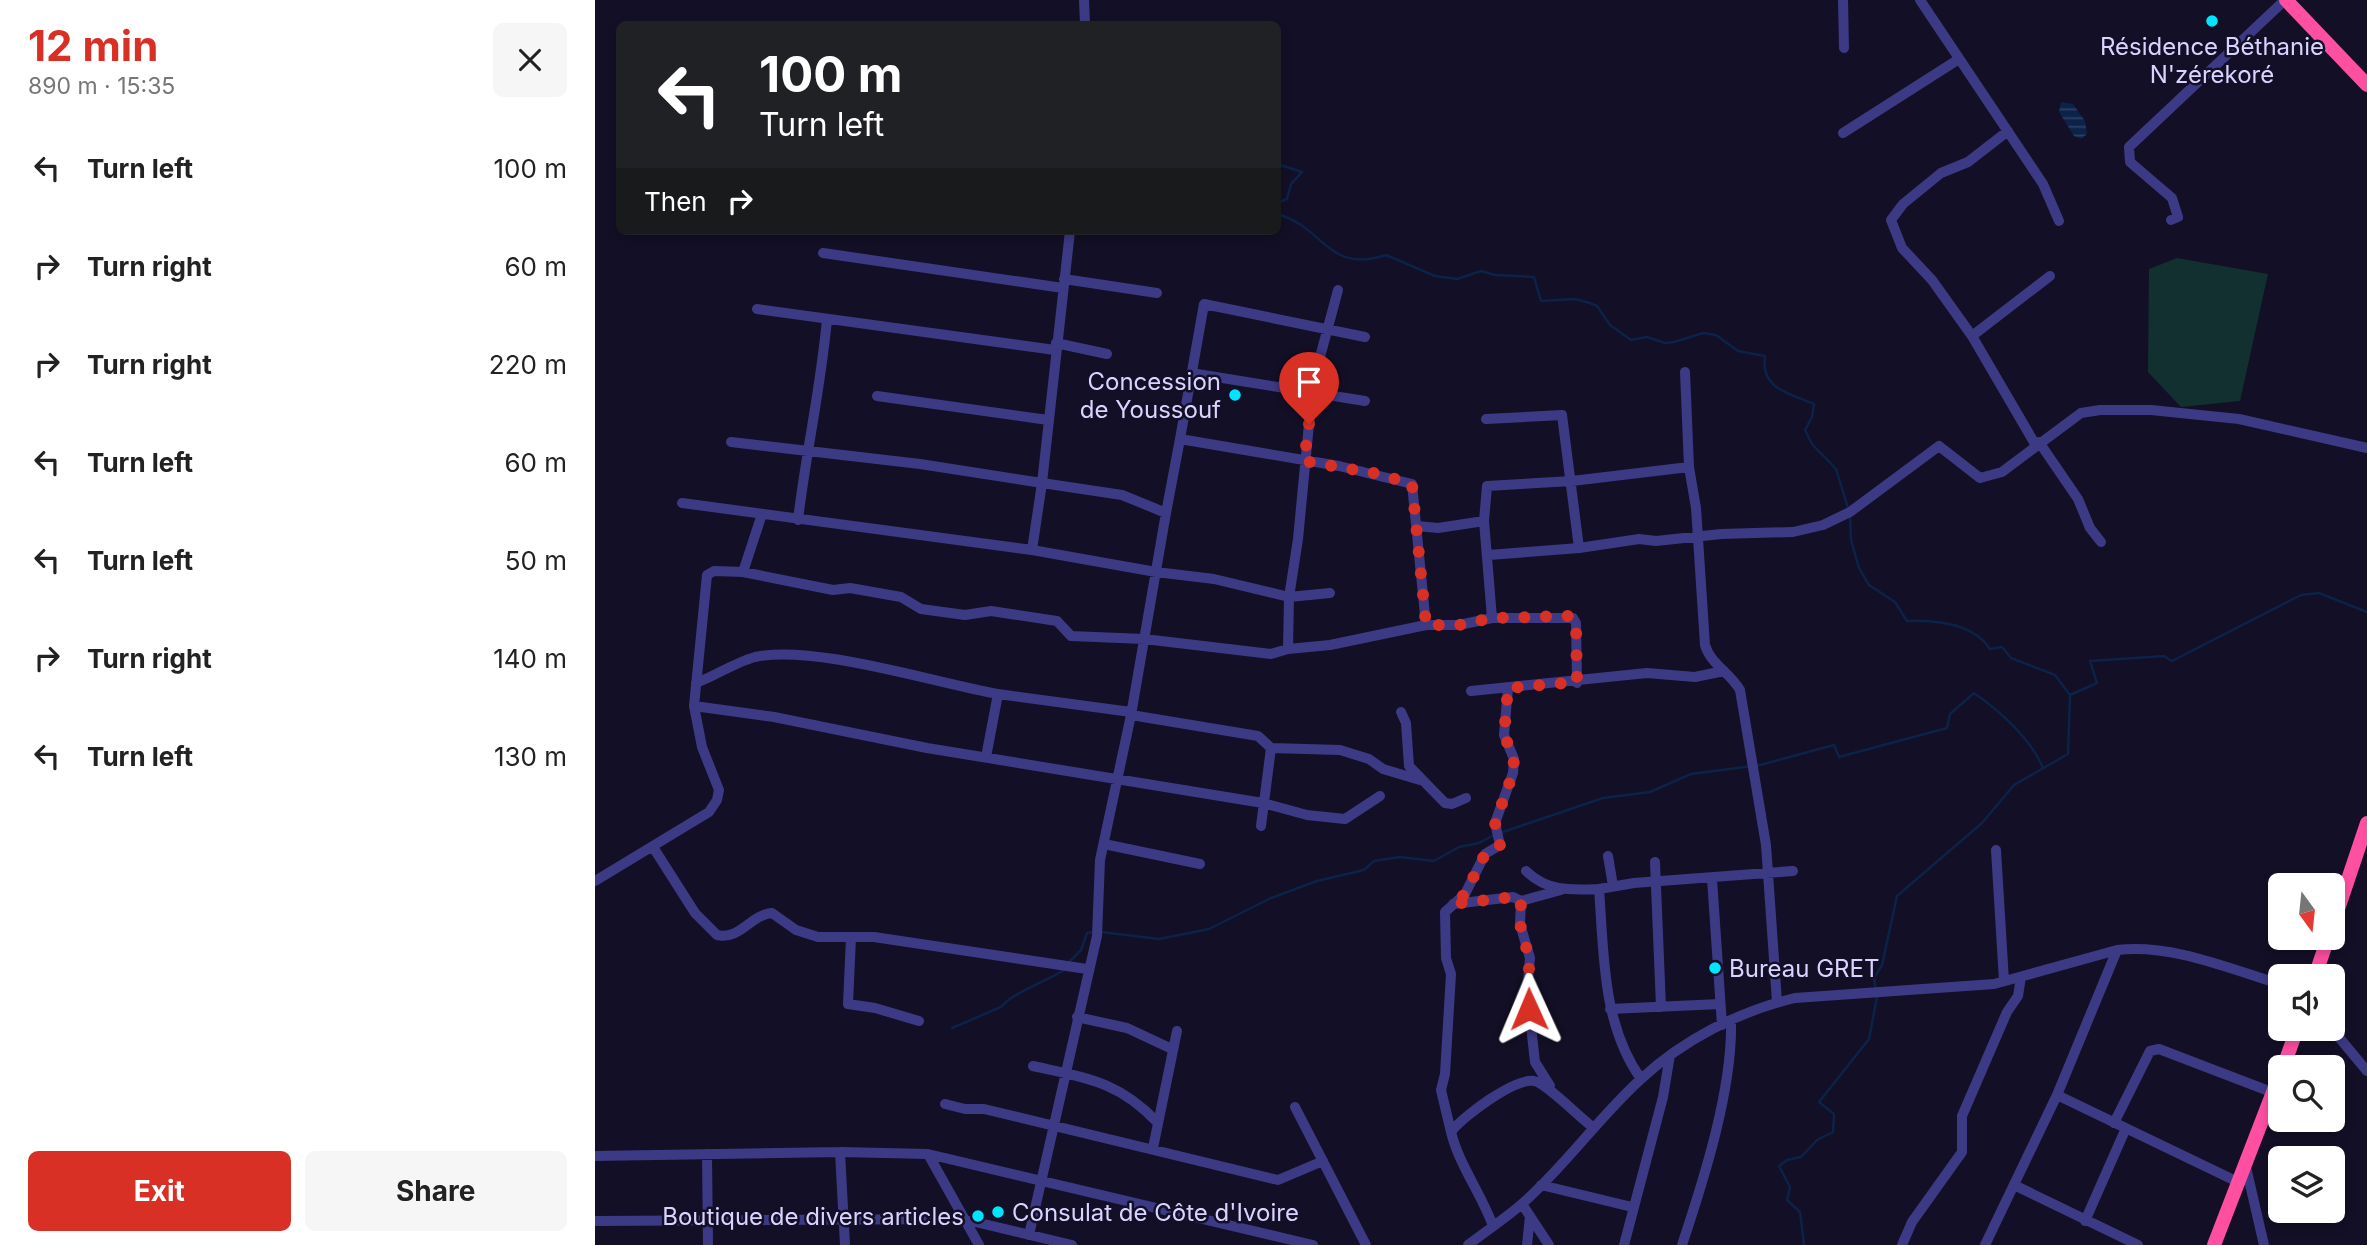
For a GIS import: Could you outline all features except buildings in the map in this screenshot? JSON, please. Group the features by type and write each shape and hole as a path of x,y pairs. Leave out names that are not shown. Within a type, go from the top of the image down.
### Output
{"highway":[{"path":"2285,0 2367,85"},
{"path":"2345,888 2367,823"},
{"path":"2214,1245 2268,1109"}],"street":[{"path":"1084,0 1085,21"},
{"path":"1843,0 1844,48"},
{"path":"1920,0 2043,184 2059,221"},
{"path":"2171,220 2178,216 2176,204 2130,162 2129,147 2285,0"},
{"path":"1843,133 1959,58"},
{"path":"2008,131 1968,162 1941,173 1903,204 1891,220 1902,248 1932,280 1972,336 2037,443 2078,499 2090,528 2101,542"},
{"path":"1032,550 1070,235"},
{"path":"823,253 1157,293"},
{"path":"1972,336 2050,276"},
{"path":"1288,649 1289,597 1299,539 1304,461 1314,394 1338,290"},
{"path":"1029,1235 1097,932 1104,844 1131,714 1204,304 1365,337"},
{"path":"757,309 1107,354"},
{"path":"798,520 806,451 821,382 827,319"},
{"path":"1685,372 1689,467 1696,508 1705,645 1711,660 1739,690 1768,873 1777,1002"},
{"path":"1191,373 1365,401"},
{"path":"877,396 1048,420"},
{"path":"1489,555 1579,548 1639,539 1656,541 1793,532 1823,525 1850,512 1939,446 1980,478 2002,472 2037,443 2081,413 2151,411 2239,419 2367,448"},
{"path":"1486,419 1562,415 1579,548"},
{"path":"1180,439 1379,474 1412,484 1426,625"},
{"path":"731,442 1122,495 1166,513"},
{"path":"1492,618 1489,555 1484,521 1487,485 1572,481 1689,467"},
{"path":"683,503 1032,550 1156,572 1214,579 1289,597 1330,593"},
{"path":"744,572 762,514"},
{"path":"1416,526 1438,528 1484,521"},
{"path":"595,881 709,812 717,800 716,776 702,747 694,706 708,575 714,572 744,572 832,590 850,588 901,597 921,609 965,615 991,611 1057,621 1071,636 1144,639 1271,654 1426,625 1459,625 1492,618 1573,618 1576,623 1577,682"},
{"path":"697,684 752,658 778,653 908,674 937,683 998,694 1258,736 1271,748 1340,750 1369,759 1383,769 1420,780"},
{"path":"1471,691 1647,673 1695,677 1724,671"},
{"path":"1493,1226 1483,1198 1460,1158 1441,1090 1445,1074 1451,974 1446,958 1445,912 1465,894 1485,854 1500,845 1495,823 1513,773 1514,758 1504,735 1508,688"},
{"path":"986,757 998,694"},
{"path":"694,706 774,717 927,748 1118,781 1263,803 1307,815 1345,819 1380,796"},
{"path":"1401,712 1406,723 1409,766 1445,803 1452,804 1466,798"},
{"path":"1261,826 1271,748"},
{"path":"1104,844 1200,864"},
{"path":"653,848 695,914 717,935 735,935 764,914 772,913 805,934 851,937 1087,969"},
{"path":"1996,850 2004,981"},
{"path":"1608,856 1613,886"},
{"path":"1655,862 1661,1007"},
{"path":"1526,871 1538,883 1561,890"},
{"path":"1453,904 1513,897 1521,901 1561,890 1599,889 1793,871"},
{"path":"1682,1245 1714,1133 1731,1042 1720,1004 1712,879"},
{"path":"1599,889 1610,1009 1625,1057 1641,1079"},
{"path":"1521,901 1520,924 1529,958 1527,990 1535,1062 1539,1074 1573,1113 1594,1128"},
{"path":"851,937 845,1000 848,1004 875,1008 919,1021"},
{"path":"1468,1245 1522,1204 1641,1079 1670,1055 1726,1022 1777,1002 1959,989 2021,977 2117,950 2164,949 2268,980"},
{"path":"1985,1245 2057,1095 2117,950"},
{"path":"1902,1245 1912,1222 1962,1152 1962,1116 2007,1012 2018,996 2021,977"},
{"path":"1610,1009 1720,1004"},
{"path":"1077,1017 1127,1028 1172,1049"},
{"path":"1153,1148 1177,1031"},
{"path":"2342,1041 2367,1071"},
{"path":"2114,1123 2150,1051 2159,1049 2268,1091"},
{"path":"1624,1245 1663,1097 1670,1055"},
{"path":"1033,1066 1065,1073 1126,1093 1157,1122"},
{"path":"1451,1132 1462,1116 1522,1083 1535,1080 1555,1092"},
{"path":"2057,1095 2240,1183"},
{"path":"945,1104 965,1110 984,1109 1278,1180 1322,1161"},
{"path":"1295,1107 1367,1245"},
{"path":"2085,1221 2126,1128"},
{"path":"840,1152 845,1245"},
{"path":"595,1156 840,1152 928,1154 1042,1180 1280,1241 1313,1245"},
{"path":"707,1154 708,1245"},
{"path":"928,1154 979,1245"},
{"path":"2246,1167 2264,1245"},
{"path":"1541,1185 1632,1207"},
{"path":"2014,1185 2138,1245"},
{"path":"1522,1204 1549,1245"},
{"path":"1527,1245 1530,1215"},
{"path":"595,1221 845,1217 963,1219 1072,1245"}],"green space":[{"path":"2177,258 2268,274 2240,401 2181,407 2148,372 2149,269"}],"water":[{"path":"2061,102 2073,104 2085,121 2087,134 2081,139 2074,136 2059,112"}],"waterway":[{"path":"1281,165 1302,172 1291,184 1287,199 1281,201"},
{"path":"1281,216 1293,220 1338,254 1351,258 1366,259 1386,255 1435,276 1457,279 1481,271 1495,275 1534,277 1541,301 1575,299 1597,306 1610,325 1631,340 1647,337 1665,343 1703,333 1716,335 1738,351 1765,356 1767,376 1772,383 1786,393 1814,404 1812,417 1805,430 1812,444 1836,469 1848,508"},
{"path":"1850,515 1851,540 1859,568 1869,585 1895,602 1907,621 1930,621 1964,628 1983,640 1990,649 2002,647 2011,658 2055,675 2070,695"},
{"path":"1876,990 1874,978 1882,965 1897,896 1982,823 2014,785 2068,754 2070,695 2097,683 2090,661 2164,656 2172,661 2301,595 2319,593 2367,612"},
{"path":"1500,833 1603,798 1650,792 1691,774 1760,765 1834,745 1839,757 1947,728 1950,714 1974,693 2014,726 2038,757 2043,768"},
{"path":"1101,932 1159,939 1209,929 1271,898 1317,881 1364,870 1374,861 1400,857 1434,861 1459,847 1479,843 1494,835"},
{"path":"1067,964 1081,950 1087,933 1094,932"},
{"path":"952,1028 1001,1007 1021,992 1064,970"},
{"path":"1804,1245 1800,1212 1787,1200 1790,1187 1779,1166 1787,1160 1801,1157 1817,1140 1833,1132 1834,1114 1819,1102 1869,1039 1877,997"}],"place":[{"name":"Résidence Béthanie N'zérekoré","path":"2212,21"},
{"name":"Concession de Youssouf","path":"1235,395"},
{"name":"Bureau GRET","path":"1715,968"},
{"name":"Consulat de Côte d'Ivoire","path":"998,1212"},
{"name":"Boutique de divers articles","path":"978,1216"}],"route":[{"path":"1309,424 1304,461 1379,474 1412,484 1426,625 1459,625 1492,618 1568,616 1576,623 1577,682 1508,688 1504,735 1514,758 1513,773 1503,804 1496,815 1500,845 1498,849 1485,854 1465,894 1453,904 1513,897 1521,901 1520,924 1529,958 1529,1009"}]}
